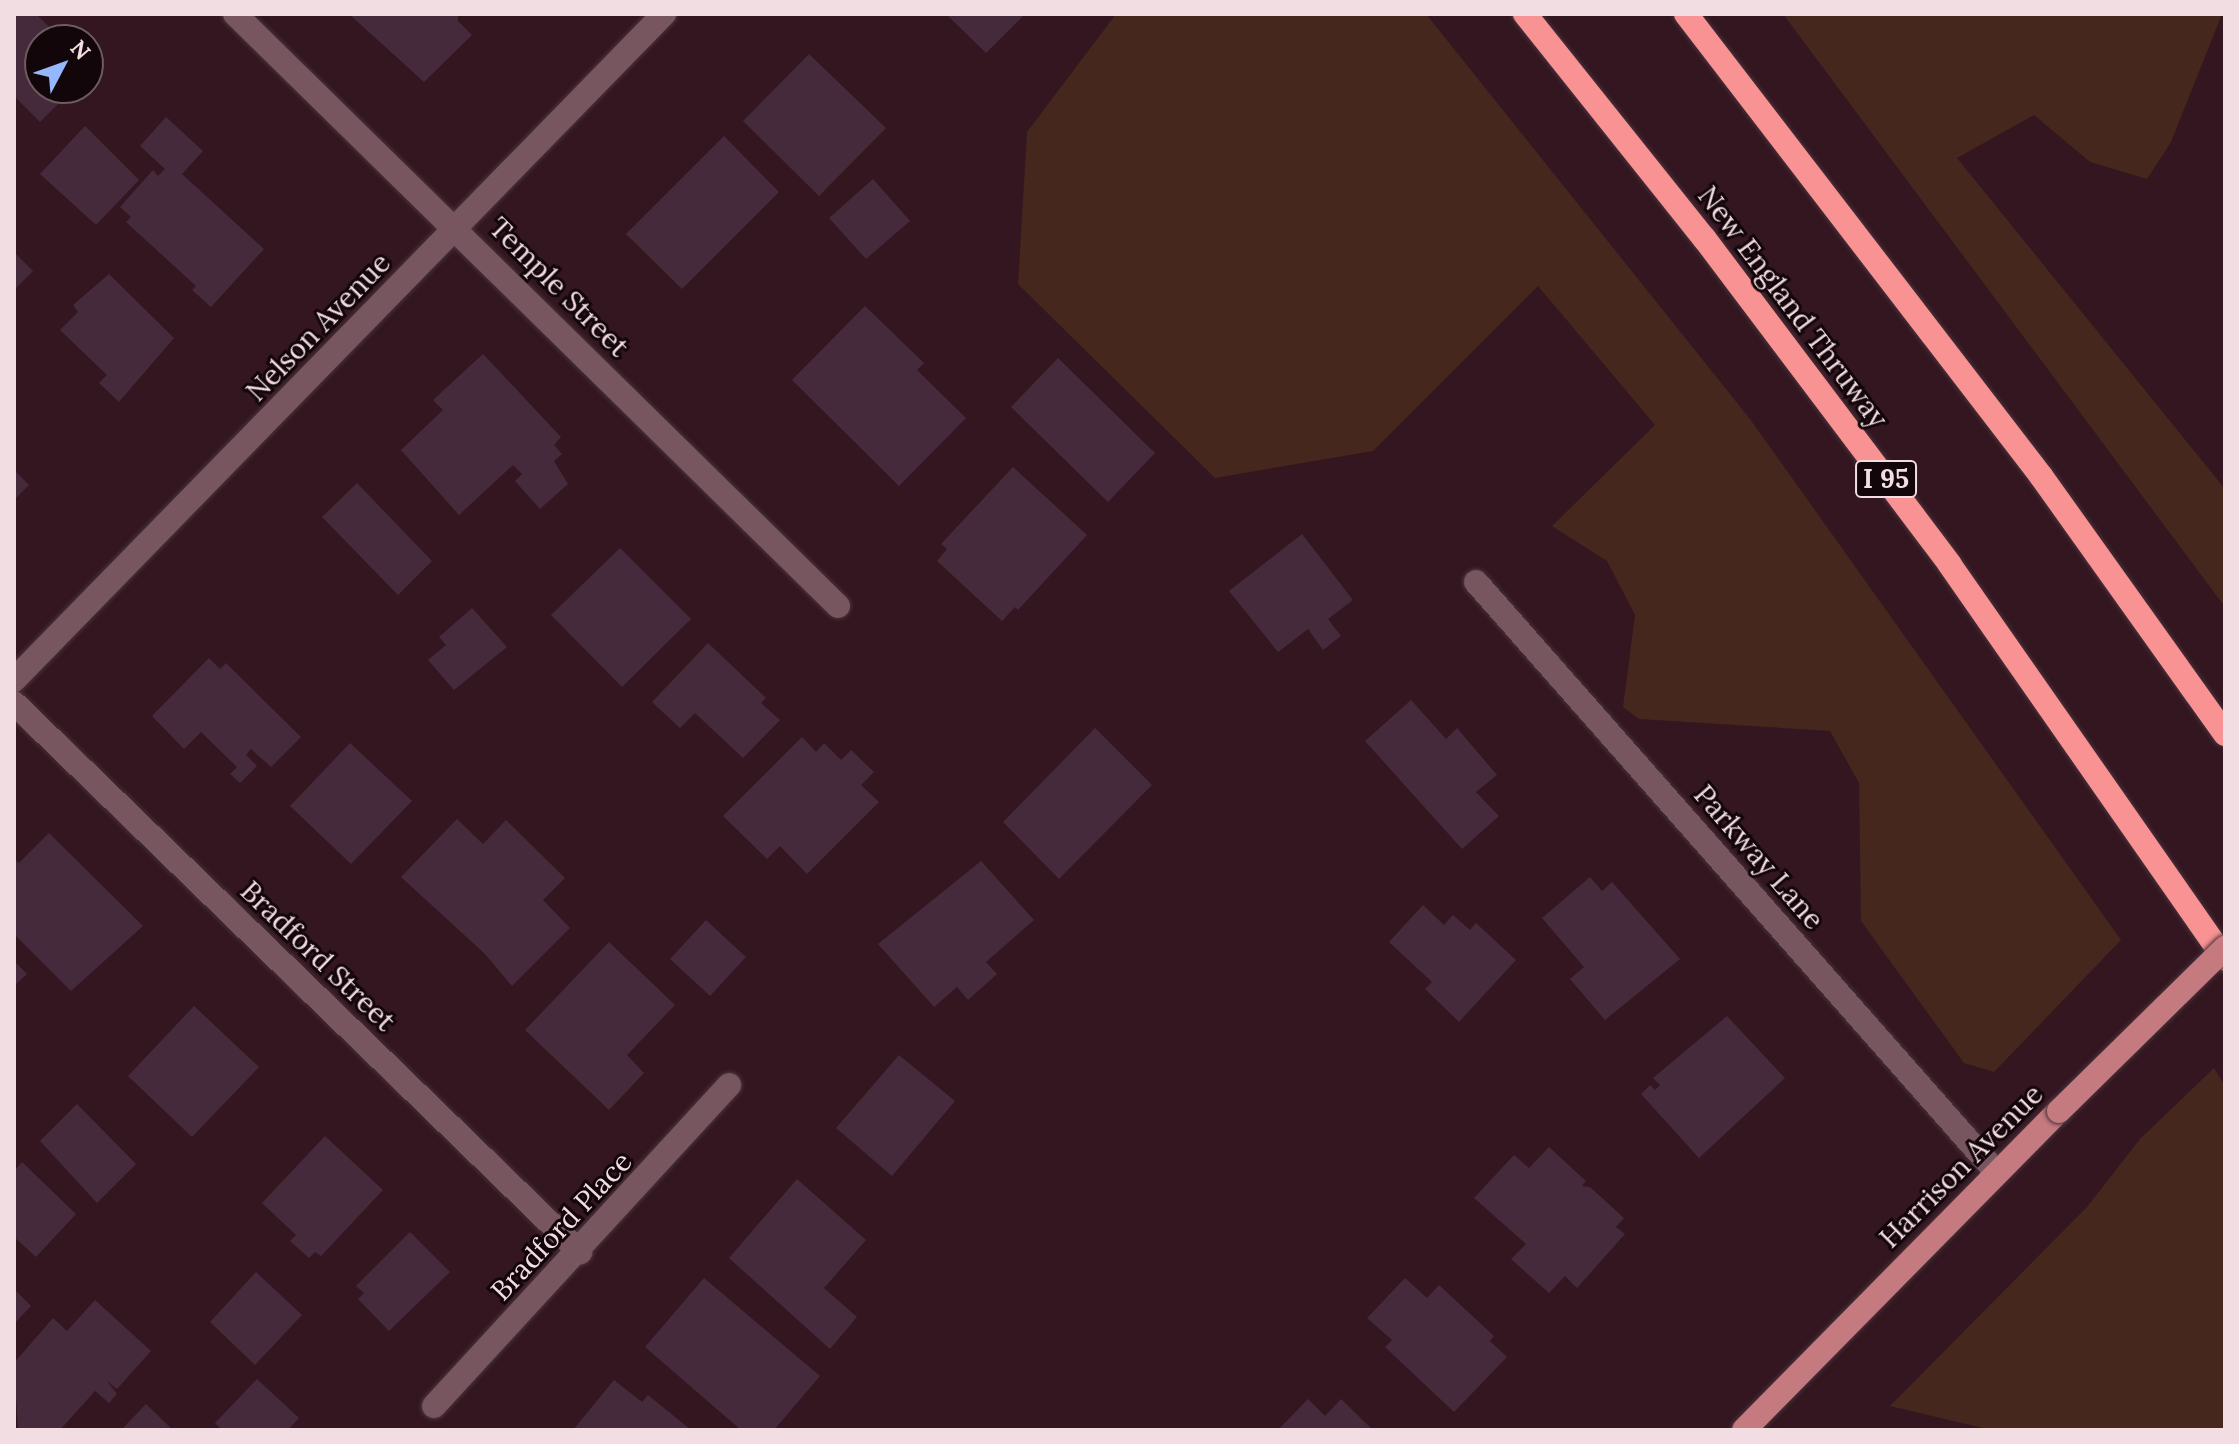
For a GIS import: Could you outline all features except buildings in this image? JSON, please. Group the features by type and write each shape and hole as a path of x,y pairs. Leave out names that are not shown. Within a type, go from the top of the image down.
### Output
{"highway":[{"name":"New England Thruway","path":"1525,14 1713,250 1931,540 2225,959"},
{"path":"1686,14 2041,476 2225,734"}],"main road":[{"name":"Harrison Avenue","path":"1744,1430 1996,1172 2225,948"}],"street":[{"name":"Temple Street","path":"235,14 457,228 838,606"},
{"name":"Nelson Avenue","path":"14,680 664,14"},
{"name":"Parkway Lane","path":"1476,582 1996,1172"},
{"name":"Bradford Street","path":"14,703 580,1252"},
{"name":"Bradford Place","path":"434,1406 580,1252 729,1085"}],"shaded area":[{"path":"1116,14 1426,14 1750,419 2121,940 1994,1072 1964,1063 1861,921 1859,783 1830,731 1639,719 1623,707 1635,615 1607,561 1552,526 1655,425 1538,286 1373,451 1215,478 1018,284 1027,132"},
{"path":"1783,14 2222,14 2171,142 2147,179 2090,162 2034,115 1957,158 2225,489 2225,607"},
{"path":"2214,1068 2225,1086 2225,1430 1991,1430 1890,1406 2087,1207 2140,1139"}]}
